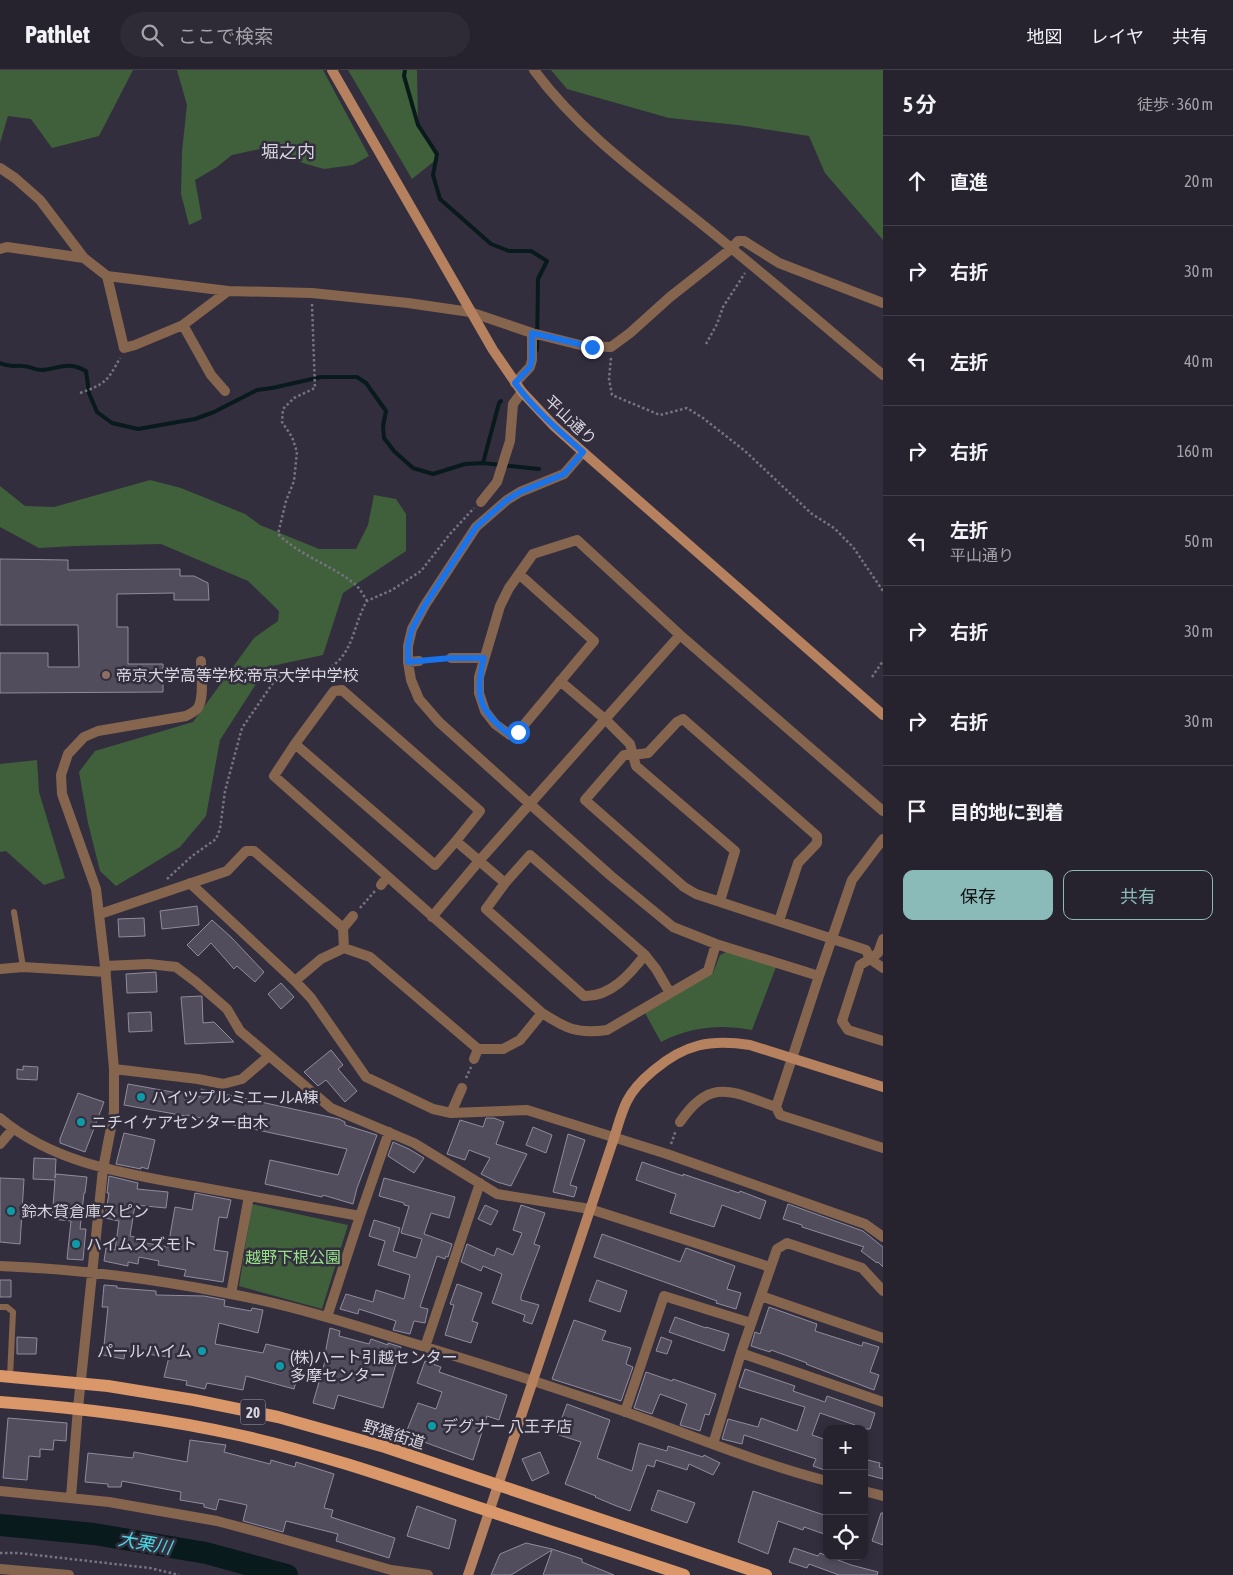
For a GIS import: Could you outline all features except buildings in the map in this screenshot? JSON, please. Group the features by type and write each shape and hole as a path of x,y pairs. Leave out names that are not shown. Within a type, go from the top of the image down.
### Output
{"main road":[{"name":"平山通り","path":"332,70 470,312 522,392 554,426 583,452 883,715"},
{"path":"468,1575 626,1102 638,1083 670,1056 706,1044 730,1042 750,1045 883,1088"},
{"name":"野猿街道","path":"5,1377 81,1382 194,1400 278,1417 385,1447 766,1575"},
{"name":"20","path":"0,1402 78,1408 170,1421 262,1441 343,1463 447,1496 684,1575"}],"street":[{"path":"534,70 565,108 595,137 883,375"},
{"path":"0,168 15,178 40,200 84,258 107,276 228,291 312,293 408,303 470,312 537,334 584,346 611,347 731,249 738,241 744,241 779,263 883,303"},
{"path":"0,249 7,247 84,258"},
{"path":"107,276 124,348 135,346 183,325 228,291"},
{"path":"183,325 211,375 225,391"},
{"path":"515,383 530,367 537,334"},
{"path":"481,502 497,482 510,441 513,404 522,392"},
{"path":"583,452 564,474 520,492 507,500 476,527 425,605 412,629 408,646 413,662 411,680 419,699 427,710 530,804 611,876 673,927 716,944 819,976"},
{"path":"519,574 594,641 518,732 510,735 495,724 485,711 479,693 479,677 500,606 509,588 533,554 577,540 680,635 883,810"},
{"path":"432,917 479,861 680,635"},
{"path":"451,658 484,658"},
{"path":"71,1498 78,1408 103,1169 114,1112 114,1069 106,969 96,888 62,794 61,775 68,754 84,737 98,731 186,716 196,710 202,696 201,661"},
{"path":"560,681 606,720 630,744 636,766 735,851 720,901"},
{"path":"295,744 435,865 480,811 342,690 334,691 295,744 274,776 384,881 432,917 542,1013 565,1028 589,1032 606,1030 708,971 716,944"},
{"path":"779,921 798,864 817,843 817,836 684,719 677,722 648,753 624,754 585,800 684,886 696,894 866,950 870,958 883,968"},
{"path":"883,839 852,880 776,1107 780,1115 883,1148"},
{"path":"456,841 505,883"},
{"path":"100,914 227,871 246,851 254,851 343,928"},
{"path":"645,955 626,979 595,997 584,996 486,909 505,883 530,855 645,955 670,993"},
{"path":"190,884 311,998 366,1077 433,1109 452,1112 527,1110 667,1154 865,1224 883,1237"},
{"path":"344,948 343,928 353,916"},
{"path":"883,939 878,953 860,965 842,1020 848,1030 883,1041"},
{"path":"295,981 320,959 344,948 370,957 476,1054 503,1049 520,1040 542,1013"},
{"path":"0,969 23,967 106,969 149,964 176,968 227,1008 240,1031 331,1108 414,1143 497,1194 590,1209 770,1267"},
{"path":"114,1069 198,1079 223,1084 242,1080 269,1056"},
{"path":"452,1112 462,1088"},
{"path":"680,1122 690,1106 713,1092 729,1091 776,1107"},
{"path":"0,1118 13,1130 53,1152 103,1169 360,1216"},
{"path":"0,1144 13,1130"},
{"path":"327,1317 390,1132"},
{"path":"425,1346 480,1183"},
{"path":"231,1294 249,1196"},
{"path":"713,1444 777,1249 787,1243 862,1268 883,1291"},
{"path":"0,1266 93,1273 231,1294 327,1317 533,1381 713,1444 823,1480"},
{"path":"625,1412 664,1296 751,1324"},
{"path":"760,1296 883,1338"},
{"path":"741,1354 883,1402"},
{"path":"0,1491 117,1503 217,1521 391,1570 428,1575"},
{"path":"868,1492 883,1496"},
{"path":"0,1569 17,1573 69,1575"}],"lane":[{"path":"14,912 23,967"},
{"path":"0,1307 7,1307 13,1312 5,1377"}],"path":[{"path":"706,344 717,324 723,307 751,265"},
{"path":"312,293 315,388 294,398 283,409 282,422 292,437 297,452 294,481 286,501 278,534 289,545 357,586 367,601"},
{"path":"611,347 609,378 612,395 660,415 687,408 703,418 745,450 812,514 853,547 883,591"},
{"path":"80,393 101,385 112,373 124,348"},
{"path":"168,878 192,856 216,839 220,829 225,792 242,728 281,674 324,670 336,664 344,653 367,601 392,590 422,571 450,534 481,502"},
{"path":"413,662 451,658"},
{"path":"872,677 883,661"},
{"path":"353,916 384,881"},
{"path":"462,1088 476,1054"},
{"path":"667,1154 680,1122"},
{"path":"0,1553 18,1553 150,1568 179,1575"}],"green space":[{"path":"0,70 133,70 99,136 52,148 31,119 8,116 0,143"},
{"path":"177,70 323,70 369,156 353,165 324,169 303,163 269,147 232,155 217,167 195,180 202,219 189,225 181,194 182,151 187,105"},
{"path":"348,70 417,70 418,125 437,159 412,179"},
{"path":"551,70 883,70 883,240 825,173 809,136 738,125 669,118 567,89"},
{"path":"150,480 181,488 245,514 260,525 319,549 356,549 368,525 374,495 396,499 406,514 406,551 343,593 323,655 267,667 220,740 206,816 180,847 116,886 100,871 88,823 79,772 95,751 193,722 254,638 278,621 279,611 248,581 161,544 39,548 0,527 0,486 25,506 54,507"},
{"path":"37,760 39,792 65,878 44,885 6,851 0,852 0,764"},
{"path":"728,951 776,967 752,1030 728,1027 705,1028 683,1033 661,1042 645,1013 713,973 720,955"},
{"name":"越野下根公園","path":"252,1204 348,1225 322,1309 239,1286"}],"waterway":[{"path":"405,70 404,76 418,125 437,154 433,175 440,199 491,244 509,251 531,251 547,261 538,279 537,350"},
{"path":"0,363 26,366 40,370 64,366 80,368 86,371 89,393 97,412 112,423 138,429 195,419 214,412 257,390 321,377 357,377 366,383 386,411 383,426 384,438 394,451 413,468 433,474 465,464 483,463 539,469"},
{"path":"483,463 501,401"},
{"name":"大栗川","path":"0,1525 94,1534 206,1553 287,1575"}],"place":[{"name":"帝京大学高等学校;帝京大学中学校","path":"106,675"},
{"name":"ハイツプルミエールA棟","path":"141,1097"},
{"name":"ニチイ ケアセンター由木","path":"81,1122"},
{"name":"鈴木貸倉庫スピン","path":"11,1211"},
{"name":"ハイムスズモト","path":"76,1244"},
{"name":"パールハイム","path":"202,1351"},
{"name":"(株)ハート引越センター 多摩センター","path":"280,1366"},
{"name":"デグナー 八王子店","path":"432,1426"}],"district":[{"name":"堀之内","path":"288,151"}],"route":[{"path":"518,732 510,735 495,724 485,711 479,693 479,677 484,658 451,658 408,662 408,646 412,629 425,605 476,527 507,500 520,492 564,474 583,452 554,426 515,383 530,367 532,360 532,333 592,347"}]}
